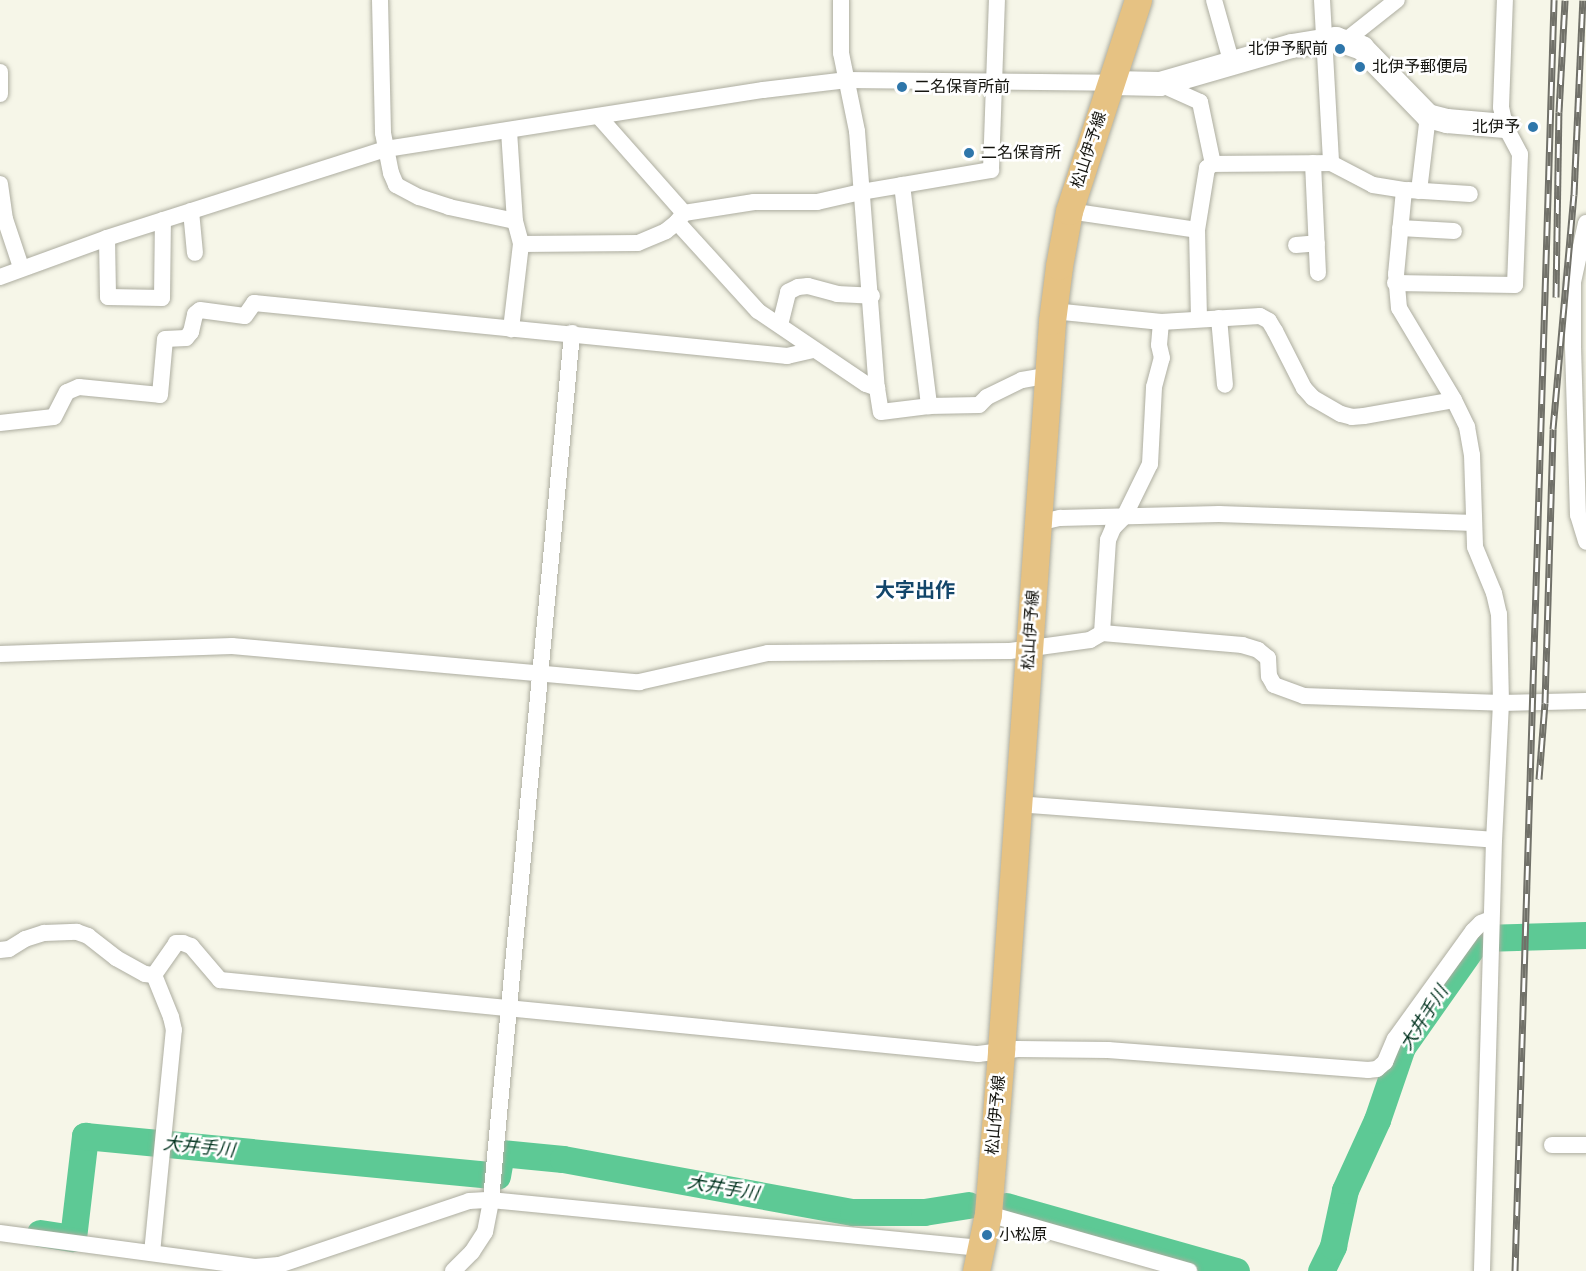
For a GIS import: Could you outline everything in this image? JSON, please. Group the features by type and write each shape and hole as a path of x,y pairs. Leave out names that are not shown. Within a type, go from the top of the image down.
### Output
{"main road":[{"name":"松山伊予線","path":"979,1259 988,1214 1001,1051 1053,311 1069,211 1138,0"},
{"path":"1112,83 1160,84 1232,64 1335,40 1362,48 1428,116 1447,121 1505,126"}],"street":[{"path":"380,0 383,133 391,173 396,185 448,207 515,221"},
{"path":"841,0 841,53 856,131 872,296 877,388 881,412 929,406 979,405 987,398 1022,380 1049,375"},
{"path":"521,244 638,243 666,231 680,218 754,202 817,202 861,192 991,170 997,0"},
{"path":"1214,0 1232,64"},
{"path":"1322,0 1335,40 1332,163"},
{"path":"1335,40 1397,0"},
{"path":"1395,283 1515,285 1520,154 1505,126 1501,107 1505,0"},
{"path":"0,72 0,94"},
{"path":"0,277 21,267 106,238 386,149 600,118 763,90 847,80 1112,83"},
{"path":"1160,84 1200,102 1213,164"},
{"path":"1428,116 1412,191 1400,228 1395,283 1399,308 1404,319 1454,400 1471,440 1475,547 1494,593 1499,614 1501,703 1494,840 1482,1271"},
{"path":"600,118 758,311 866,384 877,388"},
{"path":"509,131 515,221 521,244 511,329"},
{"path":"1312,163 1318,273"},
{"path":"1199,318 1197,230 1207,168 1213,164 1332,163 1373,185 1412,191 1470,194"},
{"path":"0,184 5,219 21,267"},
{"path":"902,185 929,406"},
{"path":"191,211 195,253"},
{"path":"1069,211 1197,230"},
{"path":"106,238 108,297 162,298 163,220"},
{"path":"1586,224 1573,282 1579,344 1578,515 1586,542"},
{"path":"1400,228 1454,231"},
{"path":"1296,245 1317,243"},
{"path":"780,325 788,292 798,287 808,286 837,294 872,296"},
{"path":"0,423 54,417 67,392 79,387 160,395 165,339 186,338 192,332 195,314 200,310 245,316 254,303 787,356 814,350"},
{"path":"1053,311 1161,322 1260,316 1269,321 1304,388 1319,402 1341,414 1352,417 1364,416 1454,400"},
{"path":"1219,318 1225,385"},
{"path":"1102,633 1108,540 1113,528 1124,517 1150,464 1154,387 1162,358 1159,345 1161,322"},
{"path":"453,1271 472,1252 484,1232 491,1200 511,1008 572,333"},
{"path":"1038,523 1060,518 1219,514 1473,523"},
{"path":"0,654 232,646 639,682 768,653 1010,651 1090,640 1102,633 1242,645 1258,650 1268,658 1274,685 1304,696 1501,703 1586,701"},
{"path":"1018,804 1494,840"},
{"path":"154,975 176,943 183,942 190,946 220,980 978,1054 1001,1051 1108,1050 1368,1070 1377,1069 1385,1062 1395,1039 1473,931 1481,923 1491,931"},
{"path":"0,950 9,949 25,939 44,933 77,932 88,936 116,958 154,975 174,1030 152,1253"},
{"path":"1552,1144 1586,1145"},
{"path":"0,1233 256,1269 279,1265 469,1201 491,1200 979,1259"},
{"path":"988,1214 1189,1271"}],"waterway":[{"name":"大井手川","path":"1321,1271 1333,1246 1345,1190 1377,1120 1402,1047 1473,946 1482,938 1586,935"},
{"name":"大井手川","path":"40,1233 73,1238 85,1136 489,1175"},
{"name":"大井手川","path":"497,1176 501,1153 563,1159 853,1212 924,1212 968,1205"},
{"name":"大井手川","path":"1006,1206 1236,1271"}],"railway":[{"path":"1515,1271 1554,0"},
{"path":"1556,297 1559,112 1565,0"},
{"path":"1539,779 1545,703 1553,429 1574,195 1583,0"}],"place":[{"name":"北伊予駅前","path":"1340,49"},
{"name":"北伊予郵便局","path":"1360,67"},
{"name":"二名保育所前","path":"902,87"},
{"name":"北伊予","path":"1533,127"},
{"name":"二名保育所","path":"969,153"},
{"name":"小松原","path":"987,1235"}],"district":[{"name":"大字出作","path":"915,590"}]}
